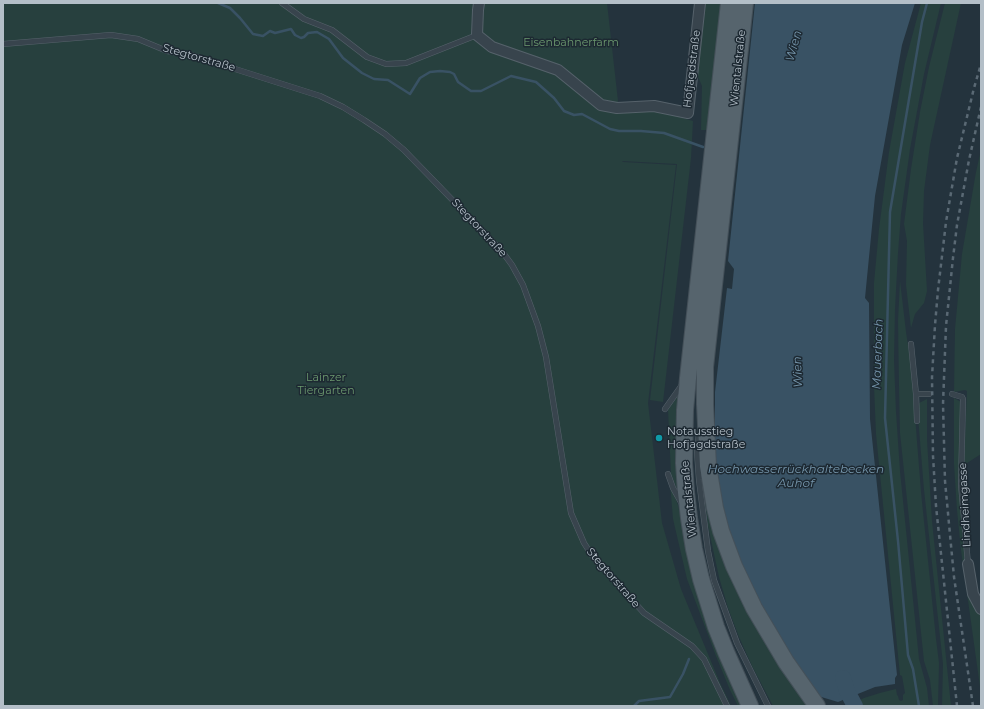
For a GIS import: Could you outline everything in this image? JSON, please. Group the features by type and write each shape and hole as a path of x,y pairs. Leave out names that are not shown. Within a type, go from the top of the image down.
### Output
{"main road":[{"name":"Wientalstraße","path":"729,3 723,132 727,166 705,367 704,404 708,466 715,508 721,531 734,566 754,608 786,662 817,706"},
{"name":"Wientalstraße","path":"745,3 723,132 711,164 685,410 684,456 689,518 694,549 707,601 726,652 750,706"}],"street":[{"path":"478,35 479,3"},
{"name":"Hofjagdstraße","path":"478,35 492,47 558,70 601,105 617,108 654,106 688,113 700,3"},
{"name":"Lindheimgasse","path":"968,564 973,594 981,609"}],"lane":[{"path":"282,3 304,19 332,30 367,57 386,64 406,63 478,35"},
{"name":"Stegtorstraße","path":"3,44 111,35 138,39 167,50 191,55 320,96 343,107 364,120 385,134 404,150 501,250 512,265 523,285 538,326 544,349 571,513 584,543 593,557 644,613 692,646 704,659 727,706"},
{"path":"911,344 917,421"},
{"path":"700,421 705,367"},
{"path":"665,409 688,378"},
{"path":"916,394 929,394"},
{"name":"Lindheimgasse","path":"952,394 962,397 963,399 961,484 968,564"},
{"path":"699,429 697,452 699,480 708,551 714,580 737,643 768,706"},
{"path":"668,474 673,488 689,518"}],"green space":[{"name":"Lainzer Tiergarten","path":"3,3 607,3 618,101 617,114 627,111 656,110 693,121 691,158 663,402 650,400 677,164 622,161 676,165 648,403 662,523 681,589 731,706 3,706"},
{"path":"705,3 722,3 707,130 701,130 702,86 695,70"},
{"path":"921,3 941,3 924,74 910,149 901,214 895,309 894,360 900,471 919,659 927,688 929,706 848,706 864,698 896,689 899,700 901,701 903,700 903,695 905,693 902,676 900,675 876,434 874,386 874,283 889,152 905,63"},
{"path":"945,3 961,3 930,145 924,191 923,223 927,291 924,303 915,314 911,328 906,285 907,241 904,224 920,112 929,67"},
{"path":"981,150 981,454 964,465 967,391 954,392 955,329 962,254"},
{"path":"900,281 911,365 921,492 939,663 938,706 933,706 930,680 924,661 900,433 898,321"},
{"path":"679,394 679,495 671,474 668,410"},
{"path":"954,398 961,402 960,484 964,550 968,581 981,617 981,694 961,550 957,510 954,464"},
{"path":"927,399 927,440 932,521 951,706 942,706 943,664 924,490 917,404"},
{"path":"670,483 678,505 692,576 704,617 741,706 738,706 730,690 687,579 673,519"},
{"path":"706,494 810,706 773,706 752,666 728,608 719,577 708,526 704,495"}],"water":[{"name":"Hochwasserrückhaltebecken Auhof","path":"755,3 915,3 902,45 875,196 865,298 869,303 870,419 897,675 895,678 895,684 875,687 838,702 818,696 789,658 749,589 725,526 717,487 715,392 727,288 732,289 734,269 728,261"}],"waterway":[{"path":"218,3 230,8 253,34 263,36 270,31 275,33 291,29 295,35 301,38 308,33 317,32 329,39 343,58 362,73 374,79 388,80 410,94 420,78 430,72 450,72 454,74 458,82 471,91 481,91 511,76 536,82 554,98 564,111 574,115 582,114 610,129 619,131 664,133 703,147"},
{"name":"Mauerbach","path":"919,706 913,669 908,655 885,418 890,212 922,22 927,3"},
{"path":"634,706 639,701 670,697 683,674 689,659"},
{"name":"Wien","path":"843,678 847,691 855,706"}],"railway":[{"path":"957,706 936,506 933,456 932,377 938,290 946,222 957,158 981,64"},
{"path":"973,706 954,577 945,481 943,404 946,326 957,225 981,107"}],"place":[{"name":"Notausstieg Hofjagdstraße","path":"659,438"}],"park label":[{"name":"Eisenbahnerfarm","path":"571,43"}]}
